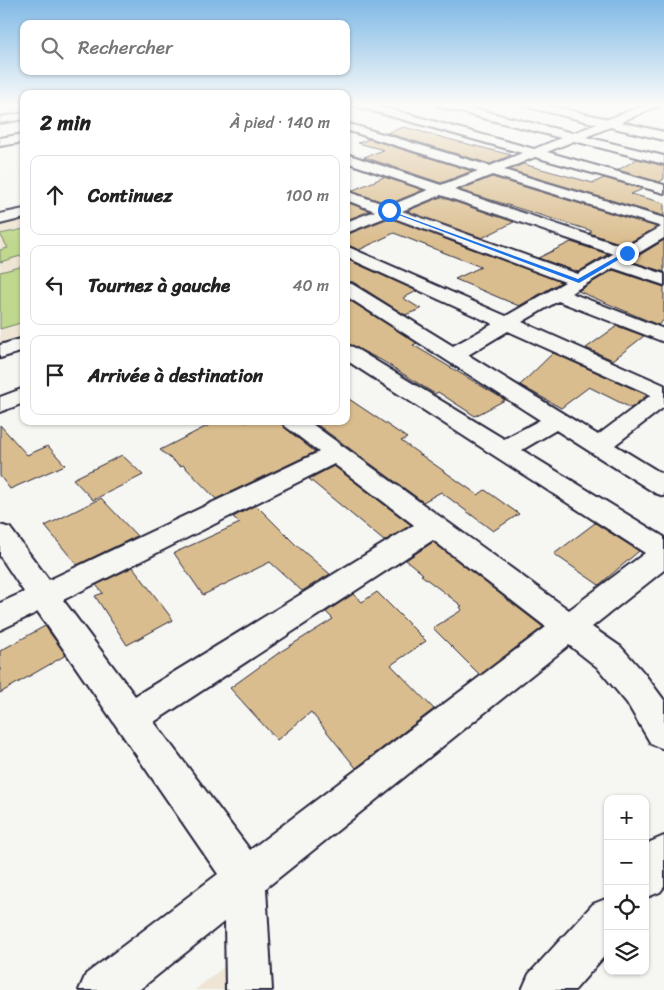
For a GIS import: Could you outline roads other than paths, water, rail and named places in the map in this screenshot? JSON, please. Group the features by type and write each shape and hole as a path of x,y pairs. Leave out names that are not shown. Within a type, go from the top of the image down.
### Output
{"street":[{"path":"426,150 491,170 663,231"},
{"path":"524,150 664,189"},
{"path":"350,226 541,150"},
{"path":"625,150 664,160"},
{"path":"350,159 627,253"},
{"path":"350,196 579,281"},
{"path":"2,215 20,213"},
{"path":"454,355 663,231"},
{"path":"350,253 664,395 599,446"},
{"path":"611,262 664,280"},
{"path":"350,290 664,487"},
{"path":"557,294 664,336"},
{"path":"0,352 20,345"},
{"path":"102,990 664,553 504,450 350,356"},
{"path":"0,404 20,396"},
{"path":"504,450 557,420"},
{"path":"298,425 432,527 609,657 629,677 651,708 664,732"},
{"path":"0,617 335,454"},
{"path":"130,718 432,527"},
{"path":"0,535 245,878 249,990"},
{"path":"649,873 664,856"},
{"path":"545,990 604,924"}]}
